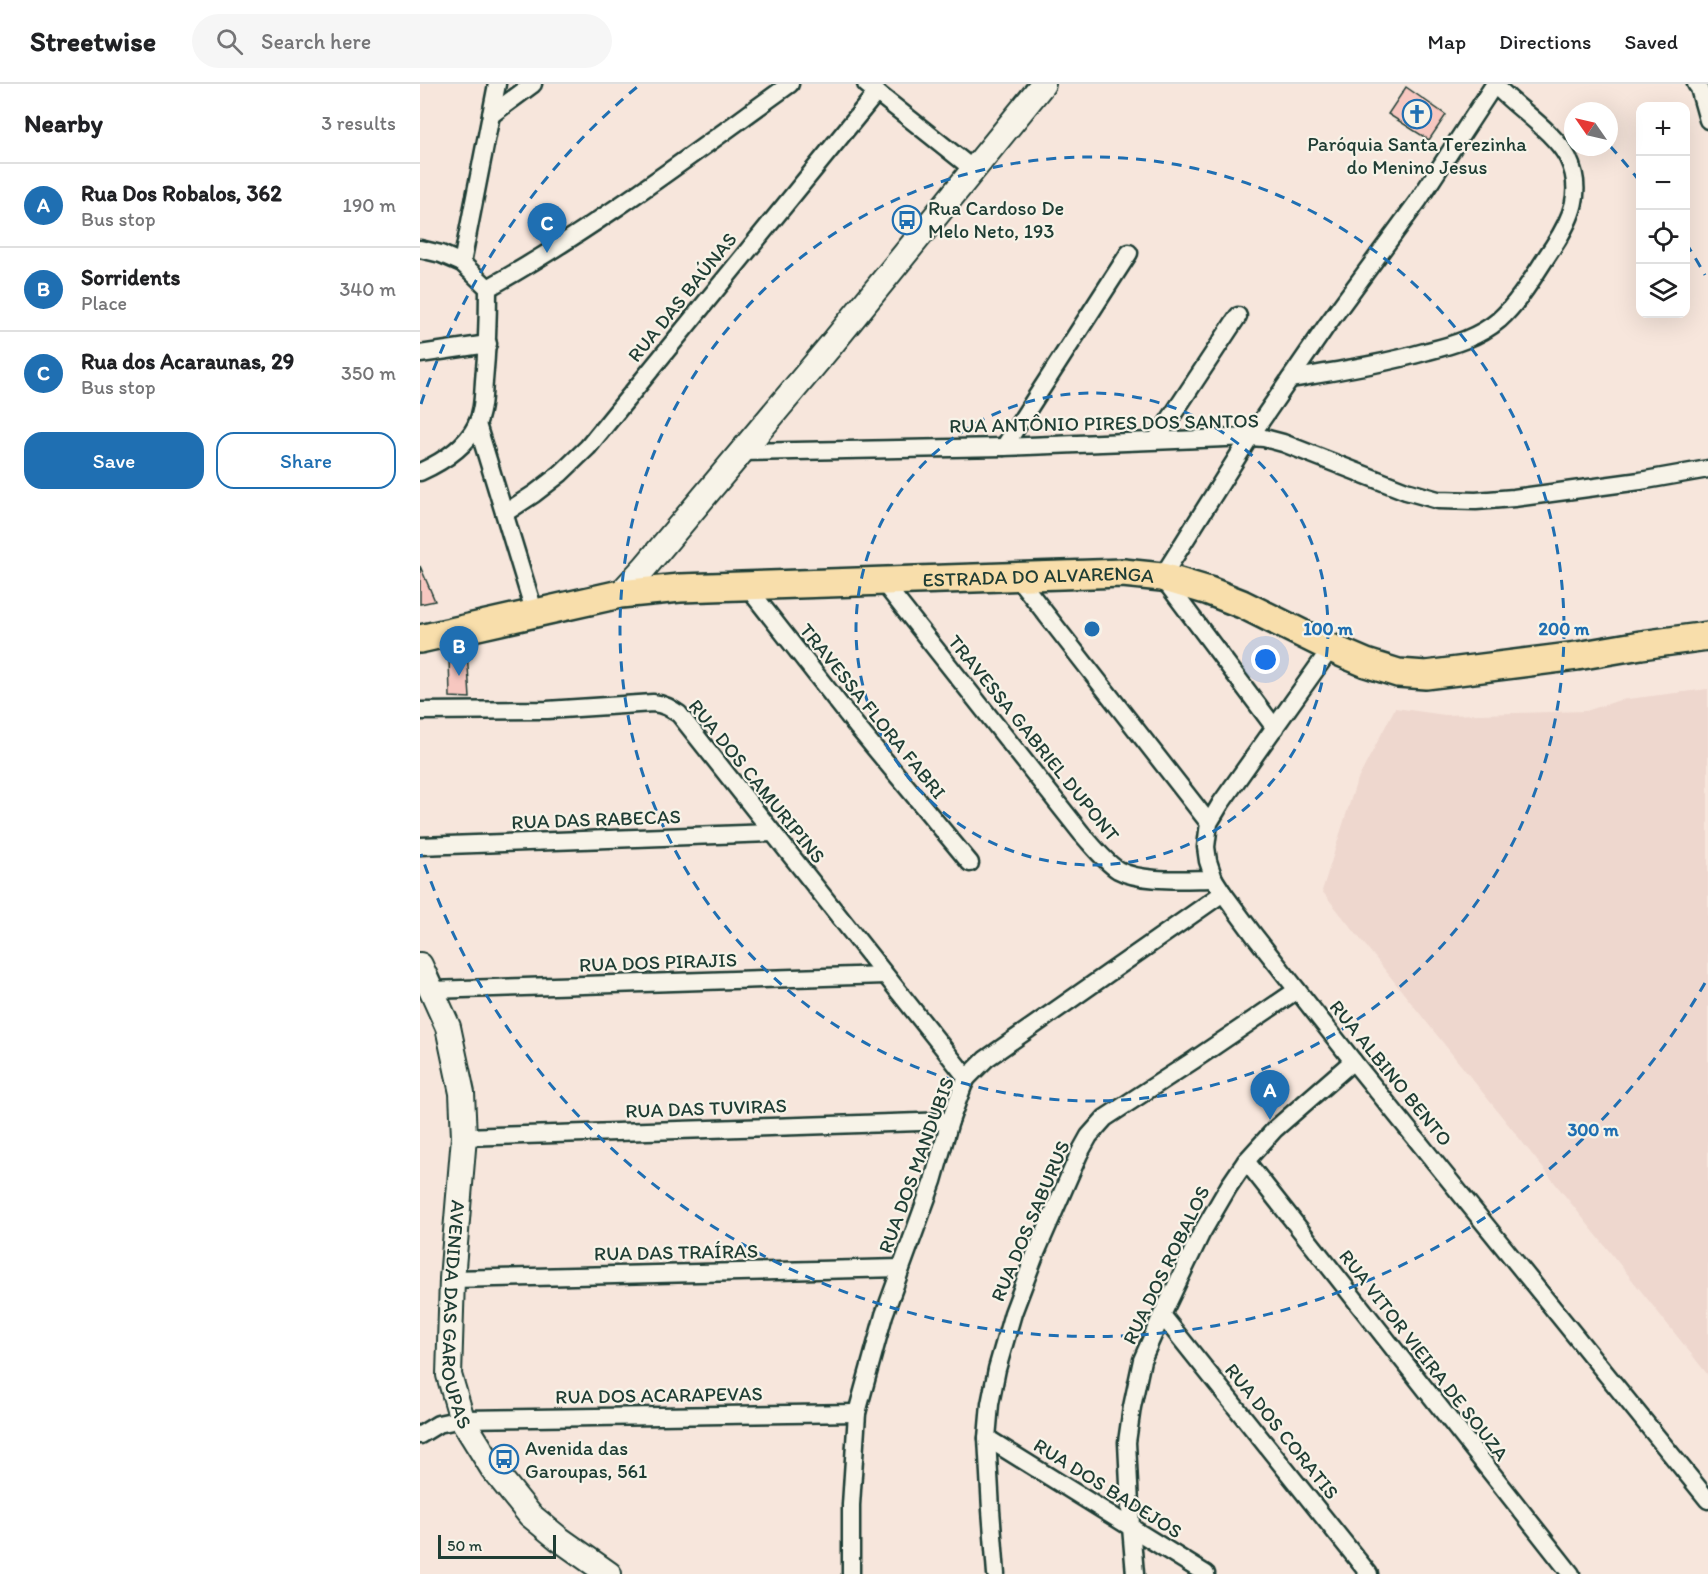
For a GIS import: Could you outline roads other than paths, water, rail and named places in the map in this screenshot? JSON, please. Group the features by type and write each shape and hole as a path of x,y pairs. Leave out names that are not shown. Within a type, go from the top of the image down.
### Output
{"main road":[{"name":"ESTRADA DO ALVARENGA","path":"420,639 620,594 680,588 1123,573 1162,577 1209,591 1242,604 1331,648 1366,663 1398,673 1426,675 1577,657 1708,636"},
{"name":"ESTRADA DO ALVARENGA","path":"1641,645 1708,648"}],"street":[{"path":"462,263 497,84"},
{"path":"490,115 533,84"},
{"path":"488,288 605,217 790,84"},
{"path":"620,594 831,345 1043,84"},
{"path":"1696,84 1708,120"},
{"path":"1275,728 1162,577 1250,437 1327,325 1418,201 1494,85 1556,141 1567,156 1576,189 1574,202 1562,233 1512,307 1497,322 1453,345 1397,360 1290,379"},
{"path":"872,88 974,170"},
{"name":"RUA DAS BAÚNAS","path":"505,513 560,474 588,447 872,88"},
{"path":"420,249 441,254 462,263 488,288 488,344 482,408 477,424 470,436 456,451 434,466 420,472"},
{"path":"1004,447 1129,253"},
{"path":"1156,440 1238,316"},
{"path":"420,354 488,344"},
{"path":"477,424 535,614"},
{"name":"RUA ANTÔNIO PIRES DOS SANTOS","path":"741,452 1004,447 1250,437 1283,443 1406,491 1438,500 1476,501 1640,481 1708,469"},
{"path":"1017,577 1209,823"},
{"name":"TRAVESSA GABRIEL DUPONT","path":"882,581 1082,834 1104,858 1122,872 1144,878 1219,886"},
{"name":"TRAVESSA FLORA FABRI","path":"745,584 858,728 970,863"},
{"name":"RUA ALBINO BENTO","path":"1331,648 1209,823 1206,847 1208,861 1219,886 1353,1061 1708,1500"},
{"name":"RUA DOS CAMURIPINS","path":"420,711 547,711 653,703 663,704 679,714 968,1078"},
{"name":"RUA DAS RABECAS","path":"420,846 773,833"},
{"name":"RUA DOS MANDUBIS","path":"851,1574 851,1505 857,1413 884,1315 933,1180 963,1086 986,1059 1219,886"},
{"name":"AVENIDA DAS GAROUPAS","path":"420,965 448,1026 462,1093 464,1137 452,1279 449,1375 462,1419 493,1469 530,1515 609,1574"},
{"name":"RUA DOS PIRAJIS","path":"431,990 885,975"},
{"name":"RUA DOS SABURUS","path":"996,1574 987,1438 990,1404 1013,1313 1079,1154 1089,1136 1105,1118 1297,990"},
{"name":"RUA DOS ROBALOS","path":"1136,1574 1127,1442 1142,1360 1201,1234 1246,1161 1275,1129 1353,1061"},
{"name":"RUA DAS TUVIRAS","path":"464,1137 950,1122"},
{"name":"RUA VITOR VIEIRA DE SOUZA","path":"1246,1161 1571,1574"},
{"name":"RUA DAS TRAÍRAS","path":"452,1279 901,1268"},
{"name":"RUA DOS CORATIS","path":"1162,1315 1369,1574"},
{"name":"RUA DOS ACARAPEVAS","path":"420,1435 438,1424 462,1419 857,1413"},
{"name":"RUA DOS BADEJOS","path":"987,1438 1206,1574"}],"place":[{"name":"Paróquia Santa Terezinha do Menino Jesus","path":"1417,114"},
{"name":"Rua Cardoso De Melo Neto, 193","path":"907,220"},
{"name":"Rua dos Acaraunas, 29","path":"547,253"},
{"name":"Sorridents","path":"459,676"},
{"name":"Rua Dos Robalos, 362","path":"1270,1120"},
{"name":"Avenida das Garoupas, 561","path":"504,1459"}]}
